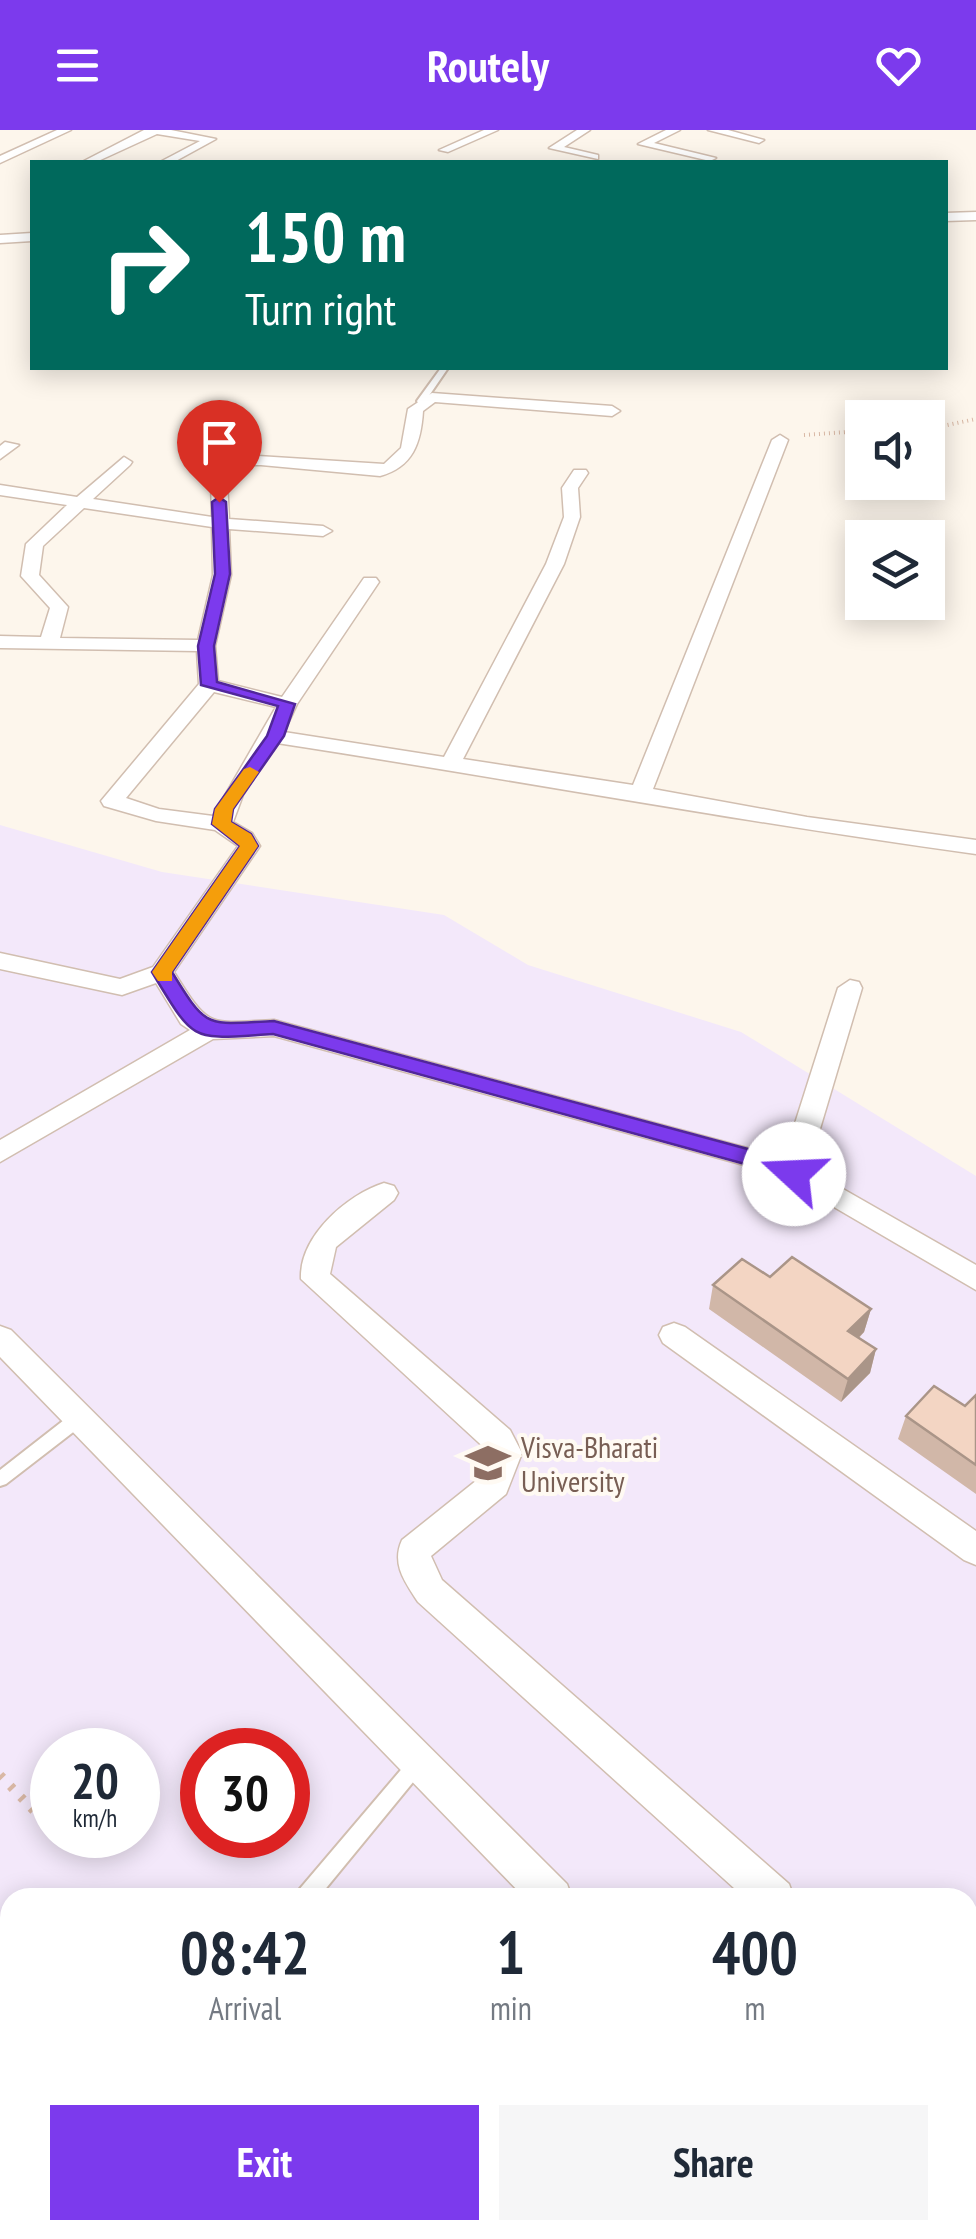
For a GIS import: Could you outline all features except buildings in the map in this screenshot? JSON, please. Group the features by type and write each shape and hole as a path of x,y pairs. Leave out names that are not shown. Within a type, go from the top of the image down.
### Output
{"street":[{"path":"0,160 66,130"},
{"path":"92,160 152,130 211,138 170,160"},
{"path":"444,150 494,130"},
{"path":"584,130 554,148 594,157"},
{"path":"675,130 643,144 710,158"},
{"path":"716,130 759,140"},
{"path":"0,144 25,146"},
{"path":"948,217 976,216"},
{"path":"0,239 30,238"},
{"path":"0,961 122,988 162,972 249,846 244,838 221,824 156,814 112,801 209,685 206,646 222,574 219,480 231,464 261,460 380,472 395,468 404,460 421,402 445,397 612,411"},
{"path":"641,793 780,440"},
{"path":"50,643 59,607 30,576 32,555 46,532 124,462"},
{"path":"450,764 555,564 572,517 570,488 580,473"},
{"path":"0,490 220,523 323,531"},
{"path":"221,824 224,809 275,736 287,704 370,582"},
{"path":"0,642 206,646"},
{"path":"209,685 287,704"},
{"path":"275,736 976,848"},
{"path":"162,972 190,1018 208,1031"},
{"path":"794,1174 850,988"},
{"path":"0,1152 208,1031 274,1028 770,1163 976,1279"},
{"path":"384,1193 337,1229 321,1247 313,1266 316,1279 499,1440 506,1452 495,1484 414,1550 415,1568 430,1591 764,1888"},
{"path":"674,1335 976,1550"},
{"path":"0,1338 543,1888"}],"lane":[{"path":"421,402 443,370"},
{"path":"0,1479 79,1418"},
{"path":"313,1888 420,1760"}],"path":[{"path":"945,426 976,420"},
{"path":"780,440 845,433"},
{"path":"0,1775 30,1807"}],"shaded area":[{"name":"Visva-Bharati University","path":"0,825 162,872 444,915 528,965 741,1032 976,1176 976,1888 0,1888"}],"slow traffic":[{"path":"165,976 162,972 249,846 244,838 221,824 224,809 250,772"}],"place":[{"name":"Visva-Bharati University","path":"488,1463"}],"route":[{"path":"219,502 222,574 206,646 209,685 287,704 279,730 224,809 221,824 244,838 249,846 162,972 190,1018 208,1031 274,1028 770,1163 794,1174"}]}
